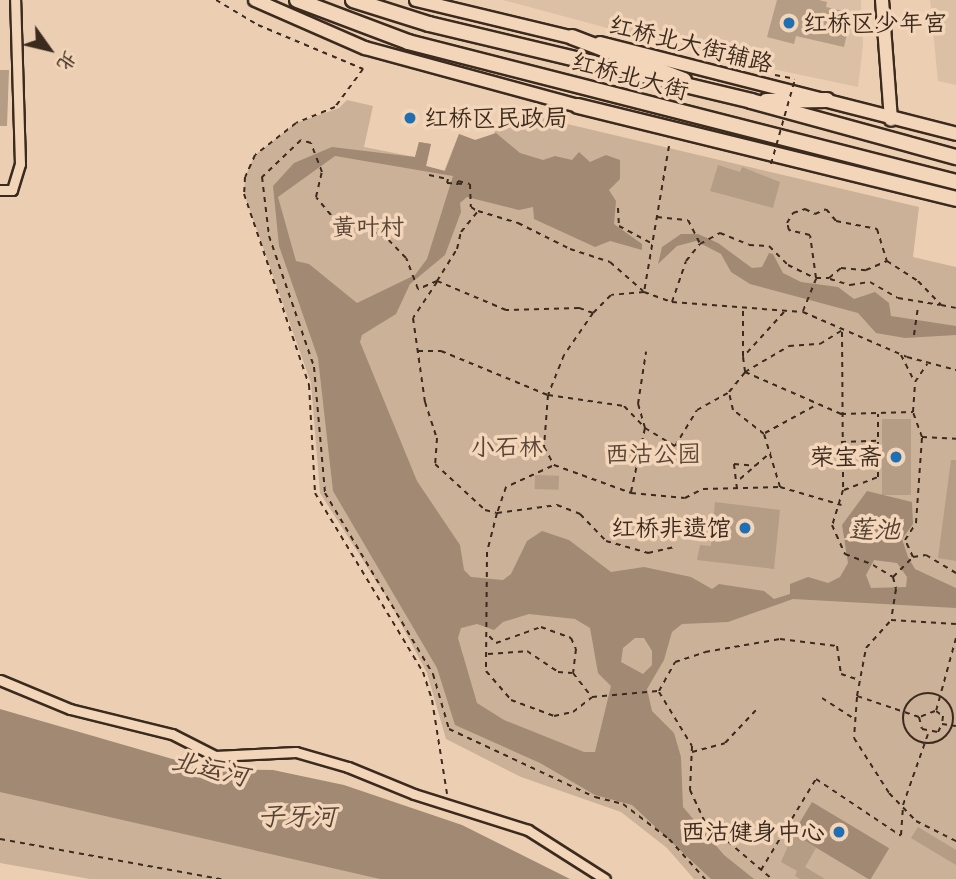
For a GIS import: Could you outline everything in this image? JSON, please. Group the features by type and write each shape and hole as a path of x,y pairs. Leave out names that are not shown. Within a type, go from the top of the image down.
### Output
{"main road":[{"path":"255,0 365,48 579,106 956,199"},
{"name":"红桥北大街","path":"298,0 408,42 684,115 956,182"},
{"name":"红桥北大街","path":"353,0 618,72 751,102 956,157"},
{"name":"红桥北大街辅路","path":"416,0 956,134"},
{"path":"882,0 891,120"},
{"path":"572,37 710,92"},
{"path":"751,102 827,100"},
{"path":"579,106 684,115"}],"street":[{"path":"6,190 20,164 15,0"},
{"path":"0,680 69,709 172,734 215,756 296,752 348,766 448,806 528,830 605,879"}],"path":[{"path":"216,0 258,25 363,69 335,107 296,123 255,155 244,177 244,194 309,385 315,493 423,672 432,700 448,806"},
{"path":"771,164 795,79"},
{"path":"593,313 579,308 506,310 437,281 418,289 406,258 386,237 331,215 316,197 322,172 312,143 301,140 262,177 269,236 314,367 325,493 433,674 449,729 595,797 623,804 669,838 705,879"},
{"path":"644,292 668,146"},
{"path":"429,175 457,185 458,181 470,184 471,207 518,223 570,250 610,262 644,292 672,302 803,312 901,355 956,370"},
{"path":"618,208 619,226 652,244"},
{"path":"803,312 816,278 810,234 789,230 787,223 793,213 805,208 815,214 826,209 836,220 877,229 887,261 941,305"},
{"path":"478,211 461,232 457,249 413,318 425,402 437,438 435,464 485,509 497,513 557,505 580,514 606,541 648,553 673,547"},
{"path":"656,217 688,220 700,244"},
{"path":"672,302 686,261 700,244 720,233 748,245 769,246 788,265 816,278 829,278 850,285 870,282 918,304 956,308"},
{"path":"829,278 841,268 866,270 887,261"},
{"path":"644,292 611,295 593,313 564,355 548,396 544,447 554,465 631,493 685,498 703,489 780,487 841,505"},
{"path":"914,335 918,304"},
{"path":"743,308 745,372"},
{"path":"743,357 785,311"},
{"path":"417,351 441,351 548,396 624,406 645,428 675,446 697,410 729,392 745,372 789,346 820,344 842,331"},
{"path":"842,331 843,490 841,505 832,525 845,554 893,576 896,589 891,620 866,648 857,696 854,738 889,793 920,824 956,841"},
{"path":"631,493 645,428 638,404 646,352"},
{"path":"901,355 915,382"},
{"path":"913,557 905,540 916,523 922,438 913,412 915,382 928,363"},
{"path":"745,372 841,414 913,412"},
{"path":"729,392 733,410 764,434 772,451 780,487"},
{"path":"764,434 819,403"},
{"path":"843,490 878,477 878,413"},
{"path":"922,438 956,439"},
{"path":"841,442 878,441"},
{"path":"736,490 739,481 772,451"},
{"path":"739,481 734,464 755,466"},
{"path":"554,465 506,487 497,513 487,567 489,635 486,671 511,700 554,716 573,712 592,697 658,691"},
{"path":"893,576 913,557 926,555 956,573"},
{"path":"891,620 956,624"},
{"path":"489,635 496,643 541,627 571,638 576,649 573,673 592,697"},
{"path":"936,711 956,638"},
{"path":"658,691 676,662 705,652 780,639 837,646 841,674 860,680"},
{"path":"487,654 492,657 527,651 558,672 573,673"},
{"path":"658,691 682,727 691,752 691,790 705,822 772,879"},
{"path":"940,693 911,697 902,710 902,726 914,739 927,745 944,737 955,725"},
{"path":"940,693 952,704 955,725"},
{"path":"857,696 919,717 936,711"},
{"path":"822,698 855,719"},
{"path":"691,752 724,743 756,710"},
{"path":"919,717 922,729 928,733 937,732 943,716 936,711"},
{"path":"942,724 955,725"},
{"path":"760,871 816,779 901,836 903,805 927,745 928,733"},
{"path":"0,839 221,879"}],"shaded area":[{"name":"红桥区少年宫","path":"503,0 861,0 863,46 858,87 707,55"},
{"path":"930,0 956,0 956,85 938,81"}],"green space":[{"name":"西沽公园","path":"347,100 373,106 364,147 415,157 419,142 431,144 426,166 444,171 459,134 475,140 493,136 504,109 919,207 913,257 956,267 956,879 694,879 667,848 621,812 521,777 446,739 427,673 389,601 320,493 311,383 244,194 245,177 255,155 296,123 339,108"},
{"path":"0,791 380,879 90,879 0,863"}],"water":[{"name":"莲池","path":"496,133 520,153 543,160 555,156 572,160 579,152 590,162 606,155 620,160 620,179 609,190 616,201 614,224 642,244 642,250 610,241 595,247 534,219 533,207 519,210 467,197 460,203 461,212 445,255 410,284 396,314 362,335 360,342 417,481 460,545 464,570 471,577 503,580 511,574 527,541 542,531 569,540 611,572 644,567 691,577 712,589 719,584 764,591 774,599 790,594 790,584 808,577 828,583 840,577 848,563 842,525 867,491 912,502 913,524 902,539 908,557 915,569 956,588 956,608 793,599 728,622 682,624 672,632 664,660 647,689 652,711 674,733 681,757 683,807 724,855 754,879 711,879 632,805 595,795 540,763 455,725 437,668 333,491 318,358 279,246 273,186 294,163 332,147 415,157 419,142 431,144 426,166 445,171 459,134 475,140","holes":["335,156 453,176 427,259 415,275 357,303 309,264 296,261 278,197","874,560 897,563 907,577 906,587 871,588 866,575","529,614 575,619 590,628 598,673 611,686 595,752 584,752 504,720 477,703 458,638 461,628 477,624 494,630 503,622","635,638 644,638 652,651 652,665 643,674 621,662 623,648"]},
{"path":"681,234 698,234 718,243 752,268 762,267 769,253 773,254 783,273 801,282 838,287 854,299 875,292 889,303 891,316 956,326 956,335 905,338 876,333 858,313 750,284 731,272 721,254 696,241 677,246 658,264 662,247"},
{"name":"子牙河","path":"0,709 207,769 273,770 344,785 462,825 570,879 380,879 0,792"},
{"path":"812,802 889,848 868,879 793,834"}],"building":[{"path":"777,0 819,0 827,2 826,7 852,13 844,47 796,36 794,44 767,37"},
{"path":"0,70 9,70 7,126 0,126"},
{"path":"718,165 740,172 742,167 780,182 773,208 710,191"},
{"name":"荣宝斋","path":"882,419 911,419 911,495 882,495"},
{"path":"951,460 956,460 956,561 938,558"},
{"path":"535,475 559,476 558,490 535,489"},
{"name":"红桥非遗馆","path":"715,502 780,510 774,569 697,560 700,545 711,546"},
{"path":"918,827 956,850 956,865 911,838"},
{"path":"793,834 816,848 805,867 825,879 800,879 795,876 797,871 781,862"}],"place":[{"name":"红桥区少年宫","path":"789,23"},
{"name":"红桥区民政局","path":"410,118"},
{"name":"荣宝斋","path":"896,457"},
{"name":"红桥非遗馆","path":"745,528"},
{"name":"西沽健身中心","path":"839,832"}],"park label":[{"name":"黄叶村","path":"368,227"},
{"name":"小石林","path":"507,447"}],"water label":[{"name":"北运河","path":"210,769"}]}
